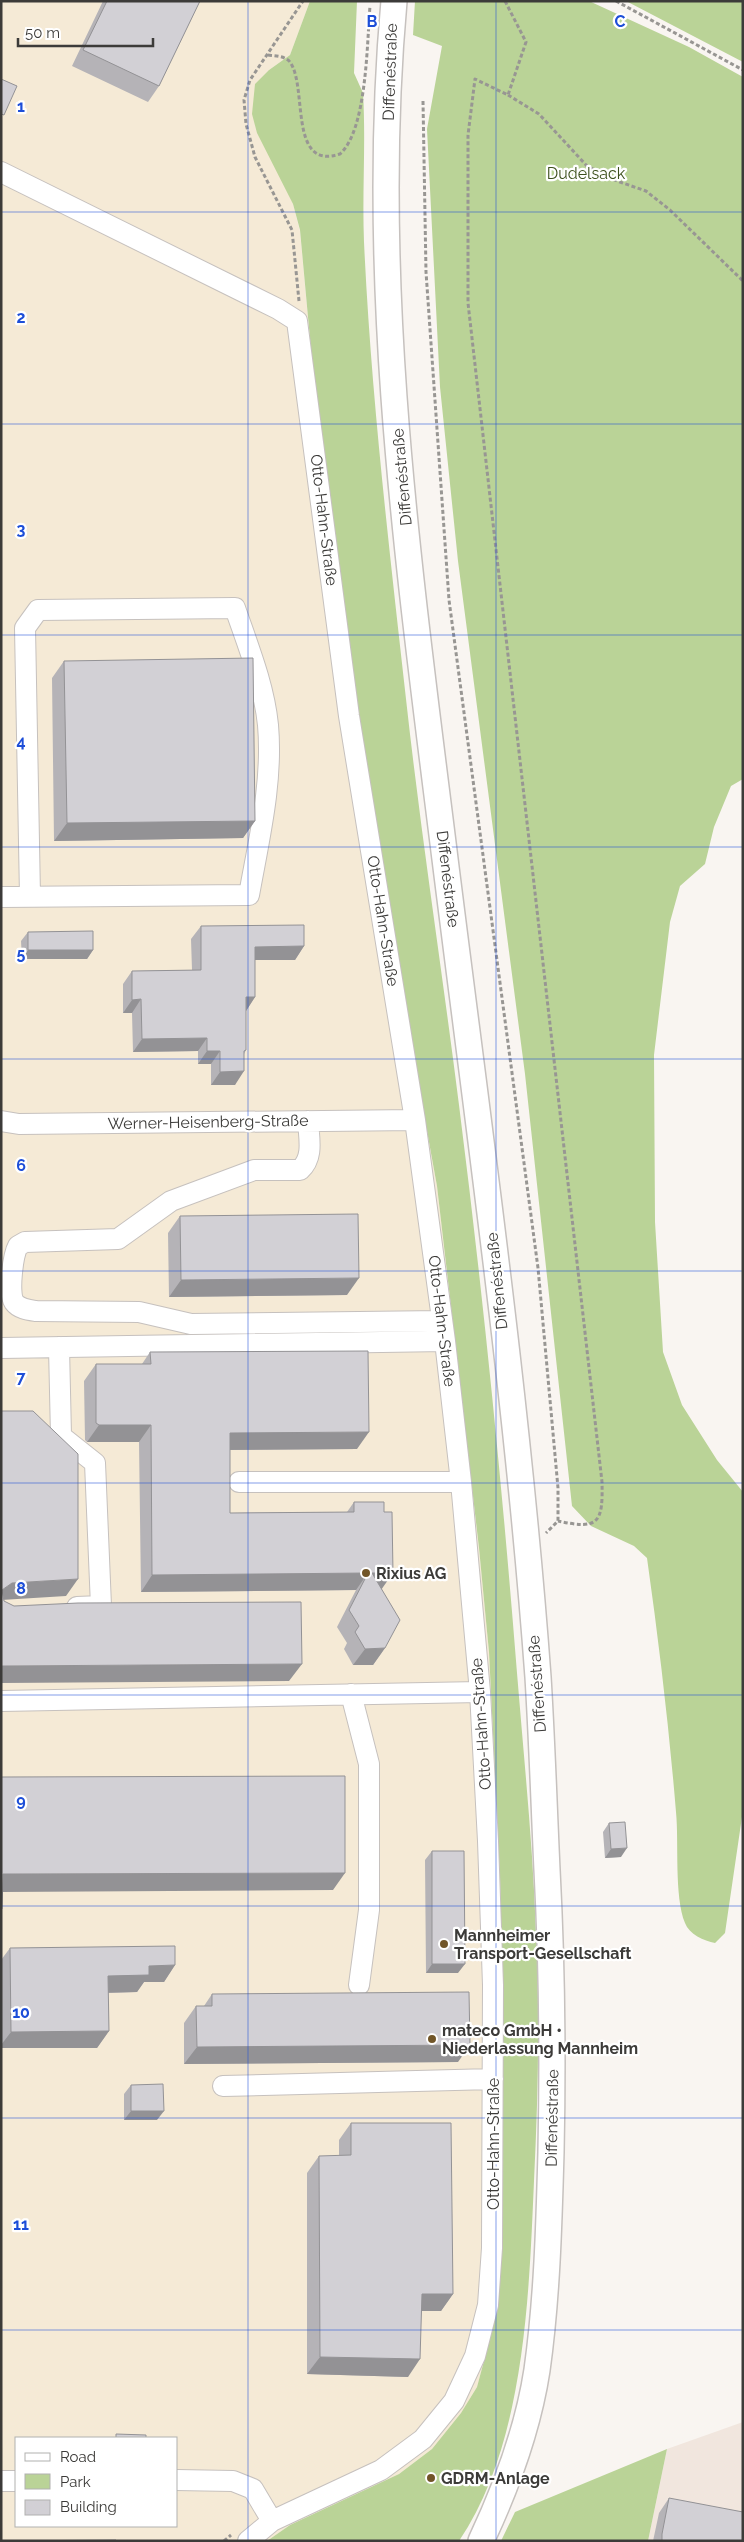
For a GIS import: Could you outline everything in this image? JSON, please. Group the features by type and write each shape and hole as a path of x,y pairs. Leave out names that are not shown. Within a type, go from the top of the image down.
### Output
{"main road":[{"name":"Diffenéstraße","path":"385,10 390,327 400,468 418,643 493,1239 527,1552 538,1682 552,1962 553,2060 550,2200 536,2374 520,2441 481,2541"}],"street":[{"path":"2,174 278,308 297,322"},
{"name":"Otto-Hahn-Straße","path":"248,2541 272,2521 381,2470 423,2439 454,2401 475,2356 488,2305 492,2248 493,2079 490,1889 480,1692 461,1482 445,1340 415,1120 349,716 297,322"},
{"path":"1,897 249,895 267,795 268,725 255,664 235,608 38,610 25,628 30,896"},
{"name":"Werner-Heisenberg-Straße","path":"1,1122 19,1124 415,1120"},
{"path":"308,1121 310,1154 308,1163 300,1170 254,1170 189,1194 171,1202 118,1239 24,1242 18,1246 13,1261 12,1296 14,1302 31,1310 139,1312 191,1324 442,1320"},
{"path":"1,1348 445,1340"},
{"path":"59,1347 61,1436 95,1463 101,1606 61,1608"},
{"path":"239,1482 461,1482"},
{"path":"1,1702 480,1692"},
{"path":"351,1694 369,1764 369,1910 359,1985"},
{"path":"223,2086 493,2079"},
{"path":"178,2480 233,2481 253,2489 272,2521"},
{"path":"1,2481 15,2481"}],"path":[{"path":"297,322 300,298 292,230 254,157 246,124 244,100 250,80 303,1"},
{"path":"505,1 526,42 508,95"},
{"path":"616,1 743,70"},
{"path":"268,55 281,56 290,61 294,72 306,141 312,151 322,156 340,154 352,138 385,10"},
{"path":"558,1521 583,1527 597,1520 603,1506 602,1482 468,303 468,135 475,78 539,114 587,166 652,196 670,210 743,281"},
{"path":"423,102 426,272 449,600 538,1268 558,1488 558,1521 527,1552"}],"shaded area":[{"path":"1,1 310,1 290,55 269,70 280,174 293,204 300,231 316,404 409,1032 437,1186 479,1548 489,1652 500,1877 503,1994 500,2283 492,2331 477,2387 461,2413 432,2449 399,2474 290,2525 267,2541 1,2541"},
{"path":"743,2422 743,2541 648,2541 667,2449"}],"green space":[{"path":"310,1 357,1 354,73 363,93 364,242 381,470 412,750 468,1176 484,1318 505,1531 533,1868 538,1995 537,2119 525,2319 510,2415 498,2460 481,2502 459,2541 267,2541 290,2525 399,2474 432,2449 461,2413 477,2387 492,2331 500,2283 503,2187 503,1994 500,1877 489,1652 479,1548 437,1186 409,1032 363,747 316,404 300,230 293,204 257,133 252,114 255,84 269,70 290,55"},
{"name":"Dudelsack","path":"415,1 589,1 689,47 743,77 743,779 731,786 714,827 705,864 680,886 670,922 654,1055 655,1222 663,1352 682,1405 717,1460 743,1492 743,1810 725,1933 715,1943 706,1941 693,1934 687,1927 679,1898 677,1824 670,1748 647,1558 634,1546 591,1526 572,1506 525,1074 458,561 440,387 427,129 442,46 413,35"},
{"path":"626,1 743,1 743,62"},
{"path":"667,2449 648,2541 501,2541 515,2512"}],"building":[{"path":"107,1 200,1 159,86 83,50"},
{"path":"1,79 17,86 4,115 1,114"},
{"path":"253,658 255,821 67,823 64,661"},
{"path":"304,925 304,946 255,947 255,997 246,997 244,1071 220,1072 220,1051 207,1051 207,1038 142,1039 141,999 132,1000 132,971 201,970 201,926"},
{"path":"93,931 93,950 28,950 28,932"},
{"path":"358,1214 359,1278 181,1280 180,1216"},
{"path":"368,1351 369,1432 230,1433 230,1513 354,1512 354,1502 384,1502 384,1512 392,1512 393,1573 372,1573 400,1620 385,1648 365,1649 355,1632 359,1626 349,1610 368,1573 152,1575 151,1425 99,1425 96,1423 96,1364 151,1364 150,1352"},
{"path":"1,1411 33,1411 78,1454 78,1579 12,1583 2,1590 4,1601 14,1606 78,1603 301,1602 302,1664 1,1666"},
{"path":"345,1776 345,1873 3,1874 1,1909 1,1777"},
{"path":"625,1822 627,1848 611,1849 609,1823"},
{"path":"432,1851 464,1851 465,1964 432,1964"},
{"path":"175,1946 175,1965 149,1966 149,1975 108,1976 109,2031 11,2032 10,1948"},
{"path":"469,1992 470,2045 197,2047 196,2006 212,2006 212,1994"},
{"path":"163,2084 164,2111 131,2111 131,2085"},
{"path":"351,2123 451,2123 453,2294 422,2294 420,2359 320,2357 319,2156 351,2155"},
{"path":"116,2434 146,2435 146,2437 116,2437"},
{"path":"669,2498 743,2512 743,2541 662,2541"},
{"path":"116,2540 116,2541 6,2541"}],"place":[{"name":"Rixius AG","path":"366,1573"},
{"name":"Mannheimer Transport-Gesellschaft","path":"444,1944"},
{"name":"mateco GmbH • Niederlassung Mannheim","path":"432,2039"},
{"name":"GDRM-Anlage","path":"431,2478"}]}
